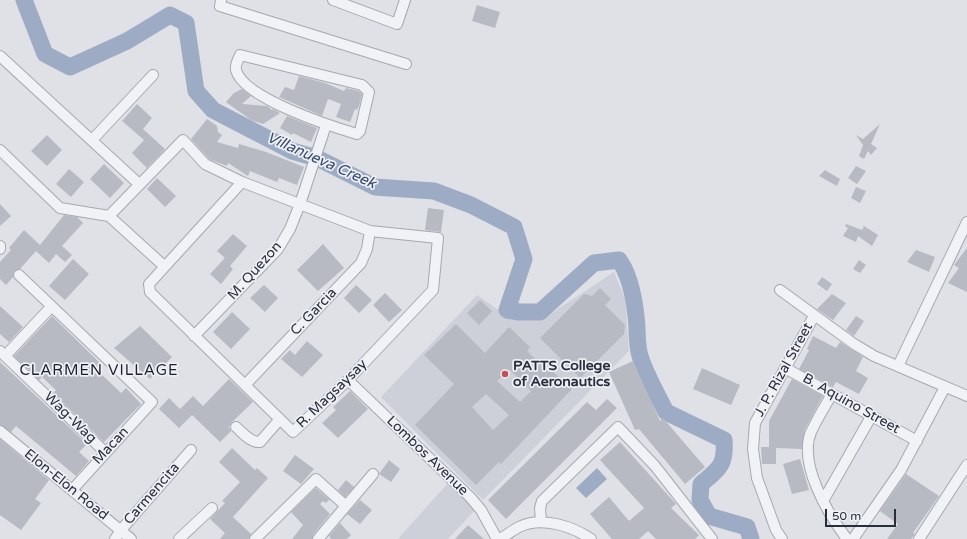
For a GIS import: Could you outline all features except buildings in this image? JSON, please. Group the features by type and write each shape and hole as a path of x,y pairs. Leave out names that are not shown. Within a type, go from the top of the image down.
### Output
{"street":[{"path":"221,0 220,6 406,64"},
{"path":"333,0 397,24 405,0"},
{"path":"240,55 362,85 366,88 369,92 360,131 357,134 326,125 262,97 238,75 236,66 240,55"},
{"path":"0,56 139,184 109,216"},
{"path":"92,140 153,75"},
{"name":"M. Quezon","path":"194,336 278,249 290,229 300,204 326,125"},
{"name":"R. Magsaysay","path":"139,184 183,140 205,164 242,182 370,231 438,238 433,290 348,380 293,432 150,292 149,284 164,266 242,182"},
{"path":"0,150 60,208 109,216 164,266"},
{"path":"898,366 967,222"},
{"name":"C. Garcia","path":"244,385 361,263 367,249 370,231"},
{"path":"2,354 51,307 19,275"},
{"path":"780,290 854,344 898,366 967,396"},
{"name":"Macan","path":"51,307 152,402 72,490"},
{"name":"J. P. Rizal Street","path":"782,539 776,530 757,478 753,448 755,423 814,316"},
{"name":"Wag-Wag","path":"2,354 105,452"},
{"name":"B. Aquino Street","path":"785,368 917,441"},
{"name":"Lombos Avenue","path":"348,380 470,497 481,510 497,539"},
{"path":"853,539 901,470 945,386"},
{"path":"832,394 811,433 807,453 816,486 831,518 847,539"},
{"path":"823,501 872,416"},
{"path":"236,427 250,439 260,442 280,419"},
{"path":"541,522 540,508 542,501 618,428 655,466 712,539"},
{"name":"Elon-Elon Road","path":"0,430 131,539"},
{"name":"Carmencita","path":"115,539 121,530 191,450"},
{"path":"919,539 967,465"},
{"path":"318,539 373,474"},
{"path":"255,539 316,479 346,506"},
{"path":"179,539 212,508"},
{"path":"500,539 520,527 541,522 581,532 591,539"}],"shaded area":[{"name":"PATTS College of Aeronautics","path":"614,272 625,299 629,351 483,500 381,397 477,295 510,318 544,318"},
{"path":"448,483 476,509 448,539 398,539"}],"water":[{"path":"597,468 607,479 586,498 576,488"}],"waterway":[{"name":"Villanueva Creek","path":"24,0 45,54 70,67 127,41 170,15 186,23 196,91 213,110 292,151 317,158 375,187 434,191 471,205 514,227 524,259 507,310 519,312 540,312 594,263 619,260 629,280 633,294 637,321 638,346 642,363 666,412 724,440 724,455 722,461 717,470 701,484 700,500 709,516 747,527 751,539"}],"place":[{"name":"PATTS College of Aeronautics","path":"505,374"}],"district":[{"name":"CLARMEN VILLAGE","path":"99,371"}]}
